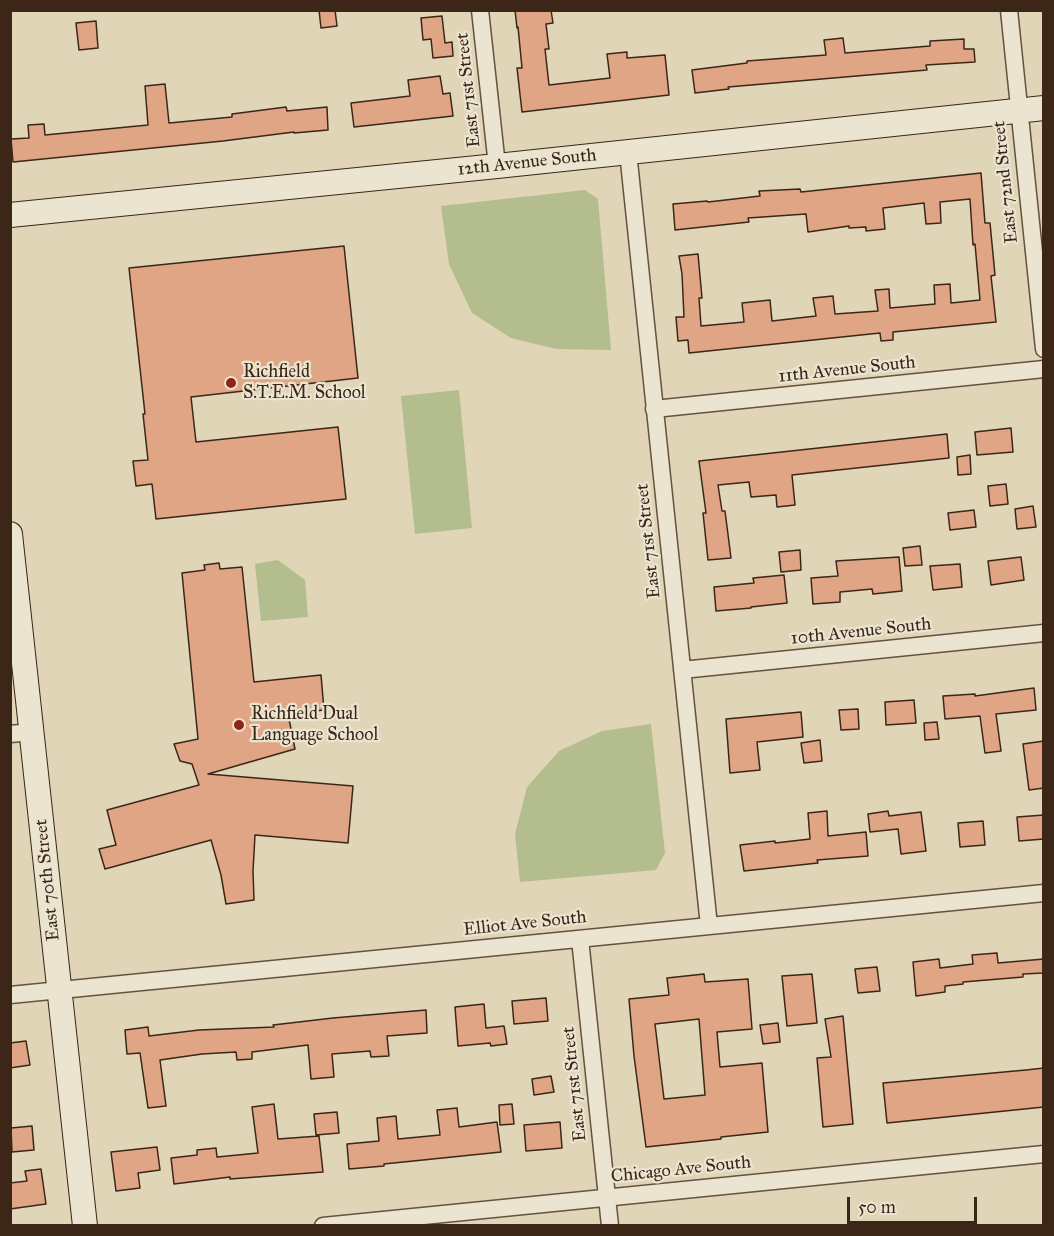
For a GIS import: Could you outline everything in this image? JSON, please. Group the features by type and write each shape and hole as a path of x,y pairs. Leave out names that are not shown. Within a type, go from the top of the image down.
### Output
{"street":[{"name":"East 71st Street","path":"480,10 497,166"},
{"name":"East 72nd Street","path":"1009,10 1044,349"},
{"name":"12th Avenue South","path":"10,215 1044,108"},
{"name":"East 71st Street","path":"628,152 709,926"},
{"name":"11th Avenue South","path":"654,409 1044,369"},
{"name":"East 70th Street","path":"10,534 21,733 59,990 85,1226"},
{"name":"10th Avenue South","path":"682,669 1044,633"},
{"name":"Elliot Ave South","path":"10,995 1044,893"},
{"name":"East 71st Street","path":"580,939 610,1226"},
{"name":"Chicago Ave South","path":"323,1226 1044,1154"}],"green space":[{"path":"585,190 598,199 611,350 556,349 511,338 472,313 449,264 441,206"},
{"path":"459,390 472,528 415,534 401,396"},
{"path":"278,560 305,580 308,617 261,621 255,564"},
{"path":"651,724 665,853 656,870 520,882 515,834 527,787 559,751 602,731"}],"building":[{"path":"319,10 335,10 337,26 321,28"},
{"path":"515,10 551,10 553,23 546,24 549,49 545,49 549,85 610,78 607,54 627,52 627,58 665,55 669,95 522,112 517,68 522,68"},
{"path":"442,16 445,43 452,42 453,56 433,58 431,39 423,40 421,18"},
{"path":"96,21 98,48 79,50 76,23"},
{"path":"843,38 845,53 930,46 930,41 964,39 964,49 974,49 975,62 926,65 927,70 728,87 729,89 695,93 692,70 747,63 747,61 826,55 824,40"},
{"path":"440,76 443,94 450,93 453,116 354,127 351,103 410,96 408,80"},
{"path":"165,84 169,123 232,117 232,114 286,107 287,111 327,107 328,130 13,162 11,139 29,138 28,125 44,124 45,135 148,125 145,86"},
{"path":"981,173 985,223 990,223 995,275 991,276 996,322 893,332 893,340 881,341 880,333 689,353 688,340 678,341 676,317 684,317 679,256 698,254 702,298 699,298 701,326 744,322 742,303 770,300 772,321 816,316 813,298 833,296 835,314 878,311 875,290 889,289 890,308 935,304 934,285 950,284 951,303 980,300 970,199 940,202 941,223 926,224 924,203 883,208 885,229 866,231 866,227 849,228 849,226 808,232 806,214 748,218 749,222 675,230 673,204 760,196 759,191 800,189 801,192"},
{"name":"Richfield S.T.E.M. School","path":"344,246 358,378 191,397 196,442 338,427 346,499 156,519 152,484 136,486 133,461 148,460 129,268"},
{"path":"1011,428 1013,452 977,455 975,432"},
{"path":"947,434 949,458 792,475 795,505 777,507 776,495 751,497 749,482 718,485 722,511 725,511 731,558 708,560 703,513 706,513 699,461"},
{"path":"970,455 971,474 958,475 957,457"},
{"path":"1006,484 1008,504 990,506 988,486"},
{"path":"1033,506 1036,527 1017,529 1015,509"},
{"path":"974,510 976,527 950,530 948,513"},
{"path":"920,546 922,565 905,566 903,548"},
{"path":"800,550 801,570 781,572 779,552"},
{"path":"899,557 902,591 873,594 872,589 840,592 840,602 813,604 811,578 838,576 836,561"},
{"path":"1021,557 1024,580 991,585 988,561"},
{"name":"Richfield Dual Language School","path":"219,563 220,569 242,567 254,682 321,675 324,710 288,714 295,749 208,774 353,786 348,843 255,835 254,900 226,904 211,840 105,869 99,849 116,845 107,810 199,785 192,764 180,761 174,744 198,739 182,573 205,570 204,565"},
{"path":"960,564 962,587 933,590 930,566"},
{"path":"784,575 787,603 716,611 714,587 754,583 753,578"},
{"path":"1034,688 1036,710 996,714 1001,751 985,753 980,716 945,719 943,696 975,694 975,696"},
{"path":"914,700 916,723 886,725 885,702"},
{"path":"858,709 859,729 841,730 839,710"},
{"path":"801,712 803,737 757,742 760,770 730,773 726,719"},
{"path":"937,722 939,739 925,740 924,723"},
{"path":"820,740 822,761 804,763 801,743"},
{"path":"1044,741 1044,788 1029,790 1023,744"},
{"path":"827,811 828,836 866,832 868,856 817,860 818,863 744,871 740,845 810,839 808,813"},
{"path":"888,811 889,816 921,812 926,851 901,854 898,829 870,832 868,814"},
{"path":"1044,815 1044,839 1019,841 1017,817"},
{"path":"983,821 985,845 960,847 958,823"},
{"path":"997,953 998,963 1044,959 1044,973 963,982 963,984 945,986 945,992 916,996 913,962 939,959 940,968 973,964 972,955"},
{"path":"877,967 880,991 858,993 855,969"},
{"path":"704,974 705,982 748,979 752,1029 717,1032 720,1067 762,1063 768,1132 646,1147 629,999 669,995 667,978","holes":["699,1019 705,1095 664,1099 655,1024"]},
{"path":"812,974 817,1023 787,1026 782,976"},
{"path":"546,998 548,1021 514,1024 512,1001"},
{"path":"484,1004 486,1028 504,1026 507,1044 458,1046 455,1007"},
{"path":"426,1010 427,1033 387,1036 389,1056 371,1057 370,1051 332,1054 334,1077 311,1079 308,1045 252,1052 252,1059 237,1060 236,1052 160,1060 166,1106 148,1108 140,1053 127,1054 125,1030 148,1027 149,1036 199,1030 274,1027 273,1025 333,1018"},
{"path":"843,1016 853,1124 823,1127 817,1058 831,1057 825,1019"},
{"path":"778,1023 780,1042 763,1044 760,1025"},
{"path":"26,1041 30,1065 10,1068 10,1043"},
{"path":"1044,1068 1044,1107 887,1123 883,1083"},
{"path":"551,1076 554,1092 534,1095 532,1079"},
{"path":"274,1104 278,1139 319,1136 323,1172 230,1179 230,1177 174,1184 171,1158 197,1155 197,1150 216,1148 217,1157 258,1153 252,1107"},
{"path":"512,1104 514,1124 500,1125 499,1105"},
{"path":"457,1108 459,1127 497,1122 501,1152 349,1169 347,1144 379,1141 377,1118 396,1116 398,1139 440,1135 437,1110"},
{"path":"337,1112 339,1133 316,1135 314,1114"},
{"path":"560,1122 562,1148 526,1151 524,1125"},
{"path":"32,1126 34,1150 12,1152 11,1128"},
{"path":"157,1147 160,1170 138,1173 140,1188 116,1191 111,1152"},
{"path":"41,1169 46,1204 10,1209 10,1183 27,1181 25,1171"}],"place":[{"name":"Richfield S.T.E.M. School","path":"231,383"},
{"name":"Richfield Dual Language School","path":"239,725"}]}
